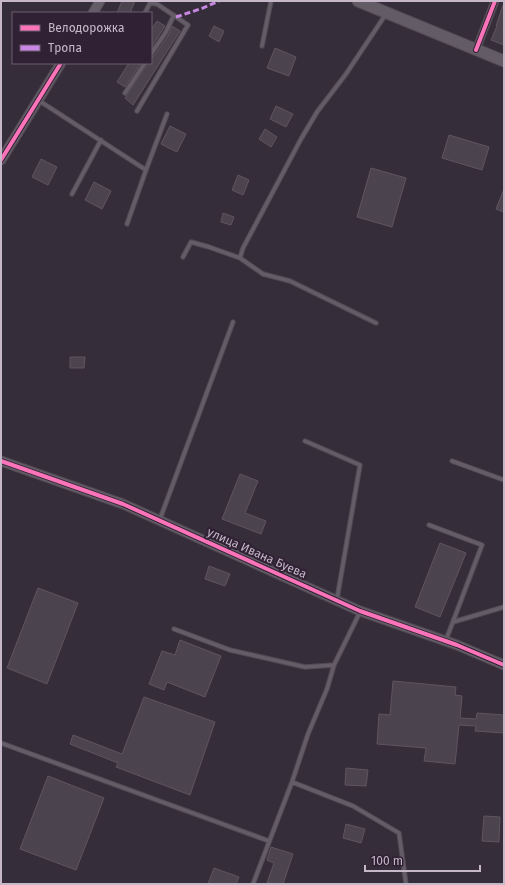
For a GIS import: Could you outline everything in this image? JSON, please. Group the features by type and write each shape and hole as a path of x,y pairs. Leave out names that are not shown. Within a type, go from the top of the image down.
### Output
{"main road":[{"path":"358,1 504,61"}],"street":[{"path":"94,12 100,1"},
{"path":"476,50 495,1"},
{"path":"1,160 60,64"},
{"name":"улица Ивана Буева","path":"1,461 123,504 360,611 446,641 504,665"}],"lane":[{"path":"262,46 271,1"},
{"path":"138,111 188,25 157,4 150,2 145,12"},
{"path":"240,258 243,248 276,185 313,119 346,74 387,13"},
{"path":"152,53 166,32 174,15"},
{"path":"125,93 144,64"},
{"path":"37,100 146,170"},
{"path":"127,224 167,114"},
{"path":"72,194 101,140"},
{"path":"183,257 191,242 209,247 240,258 263,274 290,280 376,323"},
{"path":"159,520 233,322"},
{"path":"305,441 360,465 337,600"},
{"path":"452,461 504,480"},
{"path":"429,525 482,545 446,641"},
{"path":"453,622 504,607"},
{"path":"253,884 292,782 308,734 327,690 334,665 360,611"},
{"path":"174,629 230,650 305,667 334,665"},
{"path":"1,743 270,841"},
{"path":"292,782 353,806 399,833 406,884"}],"building":[{"path":"122,1 135,1 130,12 117,12"},
{"path":"504,5 504,45 491,40"},
{"path":"157,21 165,26 152,46 152,28"},
{"path":"172,26 180,31 133,105 125,98 147,64 152,64 152,57 154,56 169,34"},
{"path":"214,26 224,31 219,42 209,36"},
{"path":"275,48 296,57 289,76 267,68"},
{"path":"128,64 140,64 125,87 117,82"},
{"path":"276,106 293,114 286,127 270,119"},
{"path":"170,126 186,134 177,152 161,144"},
{"path":"265,129 277,137 271,147 259,139"},
{"path":"449,135 489,147 482,170 442,158"},
{"path":"41,159 57,167 48,185 32,177"},
{"path":"371,168 406,178 392,227 357,217"},
{"path":"238,175 249,180 243,195 232,190"},
{"path":"94,182 111,191 102,209 85,200"},
{"path":"504,189 504,212 496,209"},
{"path":"223,213 234,217 231,225 221,222"},
{"path":"70,357 85,357 84,368 70,368"},
{"path":"240,474 258,481 245,513 266,521 261,534 222,519"},
{"path":"440,543 466,553 440,617 415,607"},
{"path":"209,566 230,574 225,586 205,579"},
{"path":"38,588 78,603 47,684 7,668"},
{"path":"180,640 221,656 205,697 167,682 164,690 149,684 162,651 175,655"},
{"path":"393,681 456,687 455,695 462,696 460,718 476,719 477,713 504,715 504,733 475,731 476,726 459,725 455,764 424,761 426,748 377,744 379,714 390,715"},
{"path":"144,697 215,722 190,795 116,767 118,763 70,744 73,735 122,754"},
{"path":"346,768 368,770 366,786 345,785"},
{"path":"48,776 104,798 76,870 20,849"},
{"path":"484,816 500,817 499,842 482,841"},
{"path":"346,824 365,829 361,843 343,838"},
{"path":"271,847 293,854 283,884 267,883 274,863 267,860"},
{"path":"214,868 239,877 236,884 208,884"}],"marked path":[{"path":"176,17 219,1"}],"cycle path":[{"path":"476,50 495,1"},
{"path":"1,160 60,64"},
{"path":"1,461 123,504 360,611 457,645 504,665"}]}
